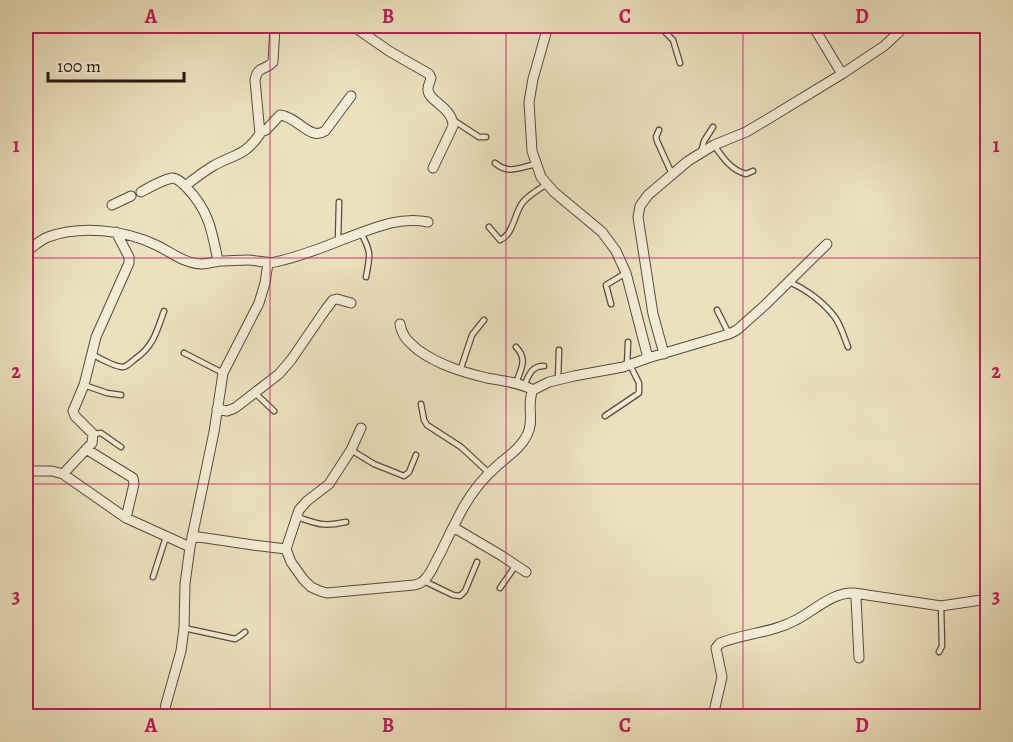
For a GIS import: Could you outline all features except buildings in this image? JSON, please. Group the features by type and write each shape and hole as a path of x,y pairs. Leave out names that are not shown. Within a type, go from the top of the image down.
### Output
{"street":[{"path":"264,130 255,80 257,73 273,62 275,26"},
{"path":"331,26 345,26"},
{"path":"353,26 389,51 429,74 431,78 429,94 451,114 453,120 453,126 433,168"},
{"path":"548,26 529,102 532,151 541,177 554,192 602,232 616,251 657,356"},
{"path":"813,26 842,74"},
{"path":"657,356 638,217 640,206 648,195 701,152 746,132 842,74 884,45 904,26"},
{"path":"185,186 215,164 247,150 280,115 288,117 311,133 318,134 325,131 351,96"},
{"path":"141,192 172,178 185,186 204,209 213,235 218,261"},
{"path":"112,205 131,196"},
{"path":"26,252 46,238 62,233 116,232 151,242 188,262 204,264 218,261 261,261 268,263 338,242 395,221 416,219 428,222"},
{"path":"63,474 92,443 93,434 73,414 84,385 96,337 129,263 129,257 116,232"},
{"path":"400,324 401,333 411,344 428,357 449,368 524,386 558,380 628,365 737,330 827,244"},
{"path":"164,717 181,651 190,547 214,432 223,373 259,303 268,263"},
{"path":"217,410 231,410 279,374 333,300 351,303"},
{"path":"361,428 351,450 329,484 301,507 286,549 291,562 311,587 333,594 414,585 423,581 432,570 473,492 489,473 512,454 528,434 531,424 530,396 524,386"},
{"path":"86,449 133,478 134,484 126,518"},
{"path":"26,471 52,471 63,474 126,518 190,547"},
{"path":"453,527 526,572"},
{"path":"192,536 286,549"},
{"path":"713,717 722,677 716,652 717,645 726,641 771,630 794,621 835,597 847,593 941,606 987,599"},
{"path":"854,593 857,606 859,658"}],"lane":[{"path":"659,26 674,40 680,63"},
{"path":"453,120 479,137 486,137"},
{"path":"701,152 704,141 713,127"},
{"path":"660,130 656,137 657,141 672,174"},
{"path":"714,145 732,167 746,174 753,171"},
{"path":"495,163 502,169 509,170 537,164"},
{"path":"489,227 500,240 504,238 523,202 547,184"},
{"path":"338,242 339,202"},
{"path":"361,233 370,250 366,277"},
{"path":"610,304 606,285 626,273"},
{"path":"789,282 806,291 835,317 848,347"},
{"path":"717,310 729,334"},
{"path":"92,354 124,367 142,356 148,349 164,311"},
{"path":"460,371 472,335 484,320"},
{"path":"605,416 639,393 640,387 628,365 628,342"},
{"path":"516,347 522,353 524,386"},
{"path":"558,380 560,350"},
{"path":"184,353 223,373"},
{"path":"524,386 532,370 537,366 544,366"},
{"path":"84,385 121,395"},
{"path":"255,393 274,411"},
{"path":"421,404 427,425 461,447 489,473"},
{"path":"93,434 101,433 121,447"},
{"path":"26,441 26,450"},
{"path":"351,450 374,464 404,476 409,472 416,455"},
{"path":"297,517 328,526 346,522"},
{"path":"153,577 166,537"},
{"path":"423,581 460,596 465,591 477,562"},
{"path":"500,588 516,565"},
{"path":"939,652 942,646 941,606"},
{"path":"184,628 235,639 244,632"}]}
